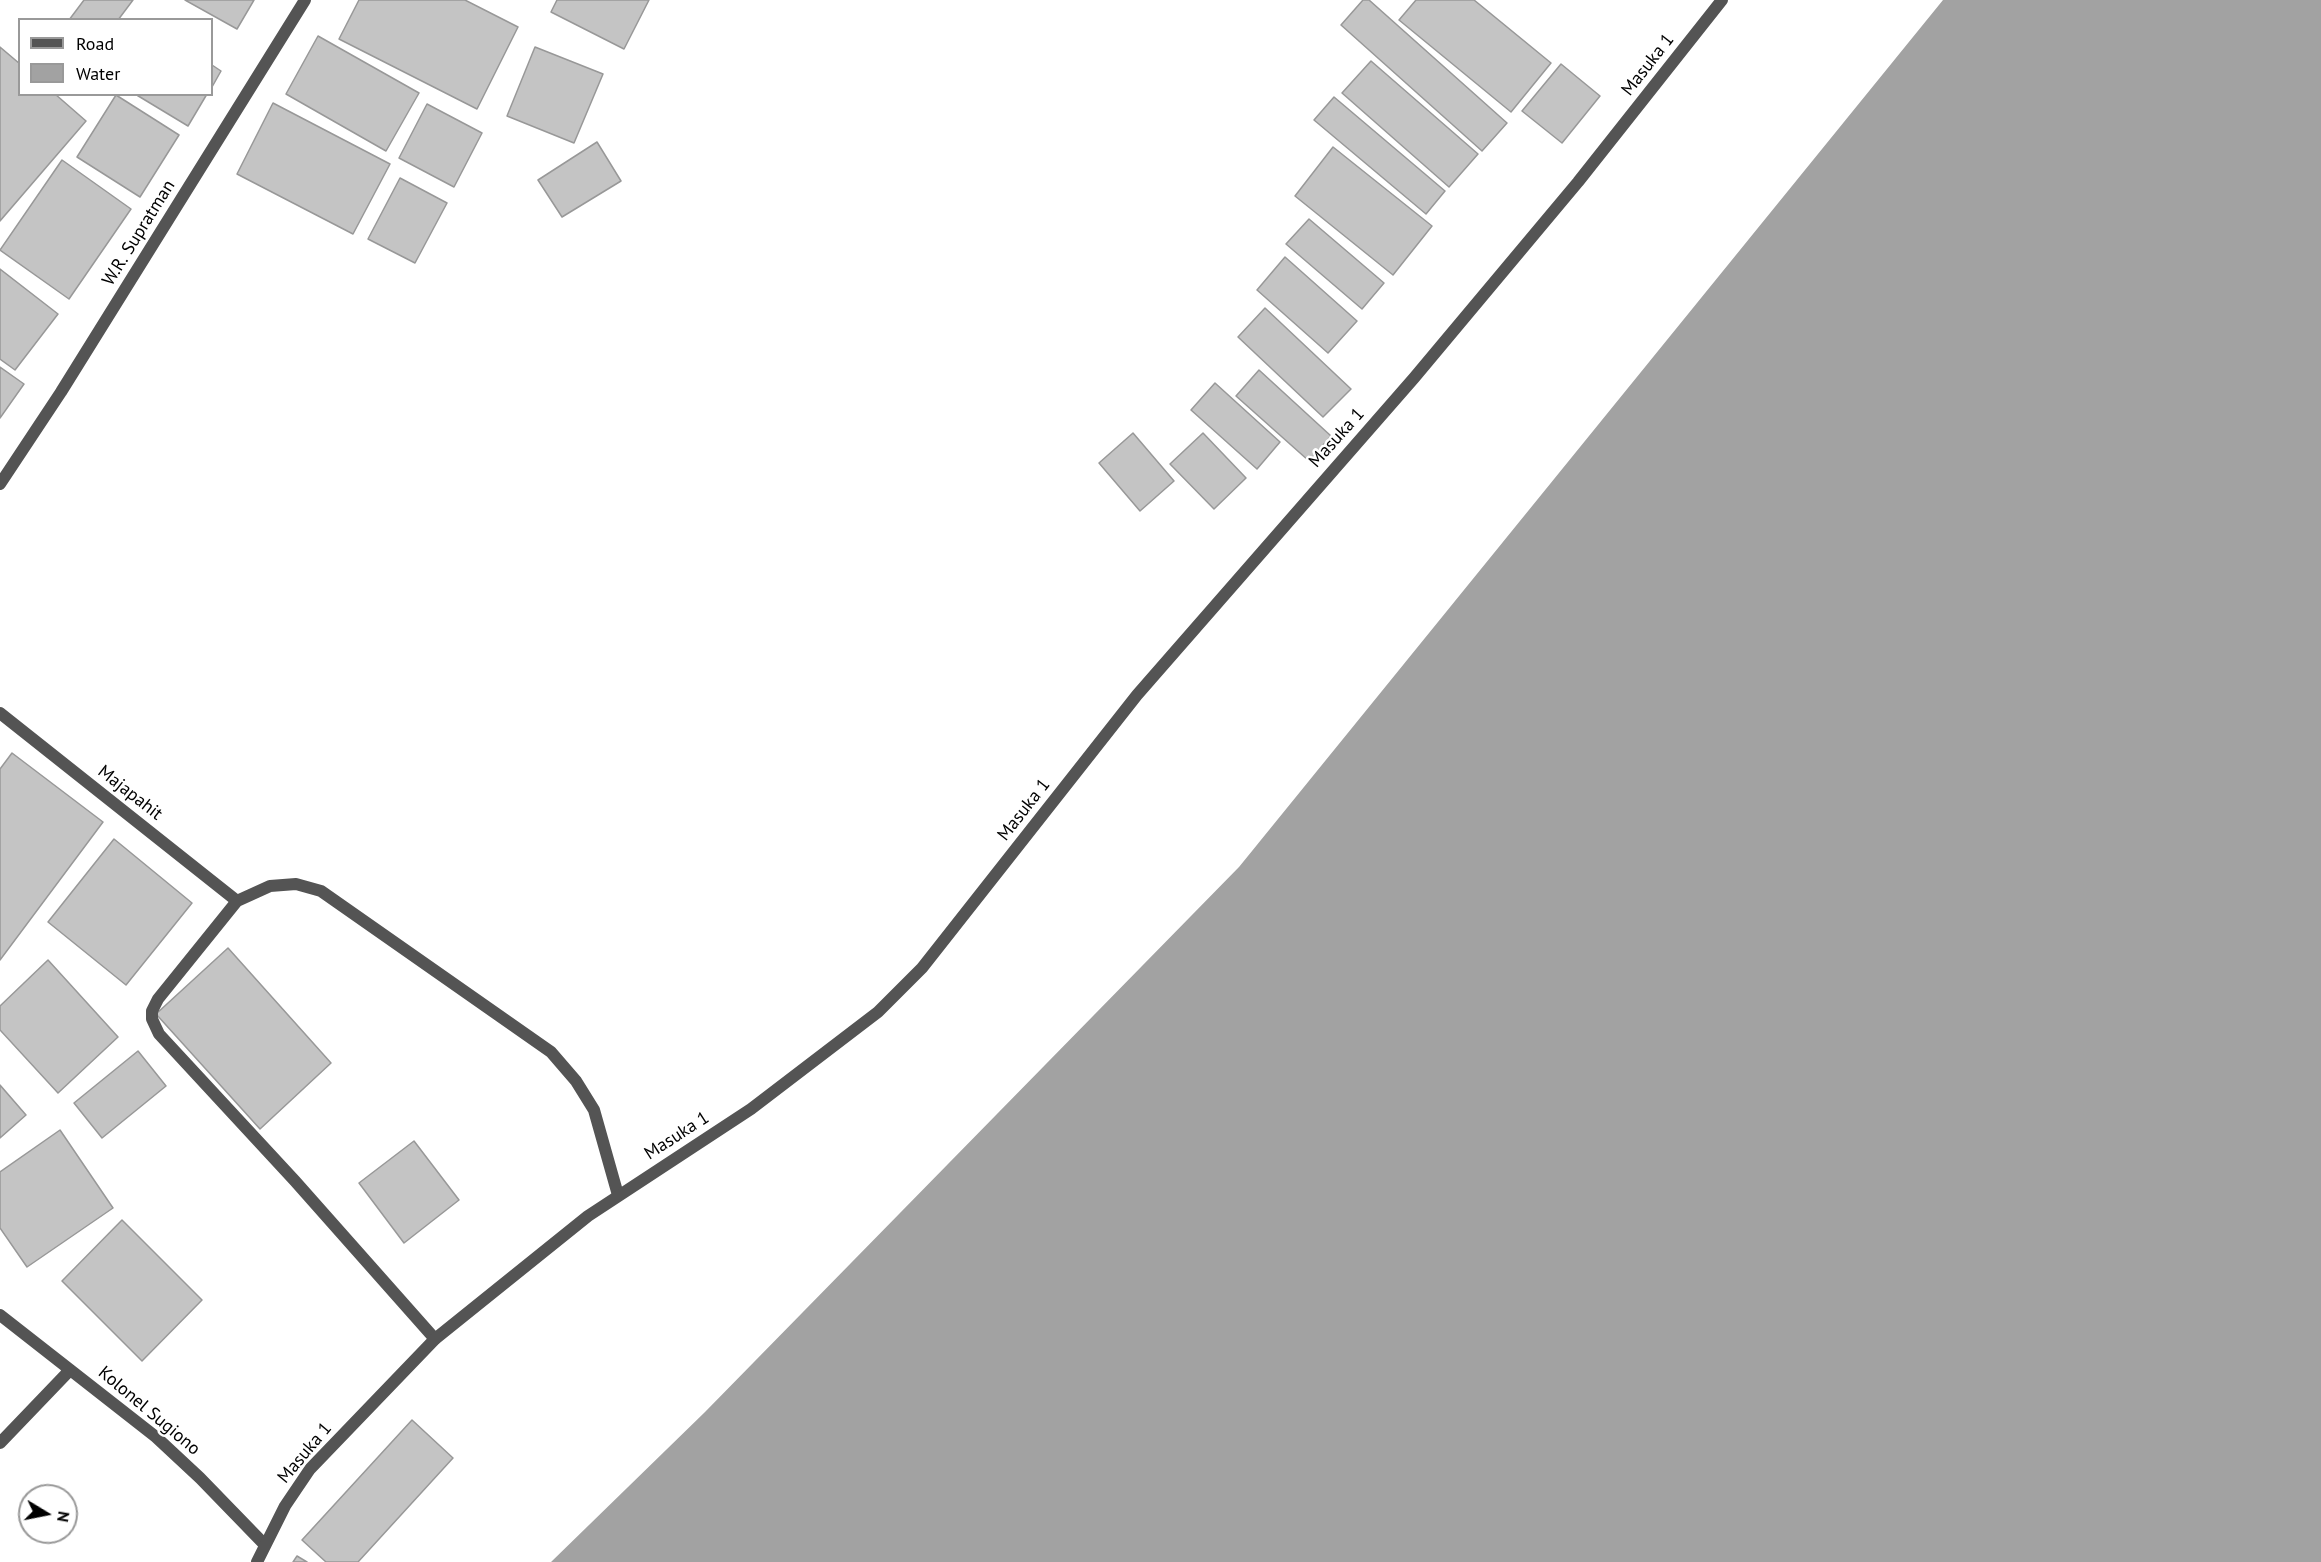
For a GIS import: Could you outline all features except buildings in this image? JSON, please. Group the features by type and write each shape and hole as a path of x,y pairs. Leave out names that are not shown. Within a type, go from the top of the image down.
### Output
{"street":[{"name":"W.R. Supratman","path":"0,483 61,392 305,0"},
{"name":"Masuka 1","path":"257,1562 285,1506 310,1469 435,1339 618,1195 751,1109 878,1012 922,968 1137,695 1414,378 1578,182 1722,0"},
{"name":"Majapahit","path":"0,713 237,901"},
{"path":"435,1339 295,1181 159,1034 152,1019 152,1011 163,991 237,901 270,886 296,884 321,891 551,1052 576,1081 594,1110 618,1195"},
{"name":"Kolonel Sugiono","path":"0,1315 156,1437 200,1478 265,1545"},
{"path":"0,1443 70,1370"}],"water":[{"path":"1943,0 2321,0 2321,1562 551,1562 705,1412 1239,867"}]}
